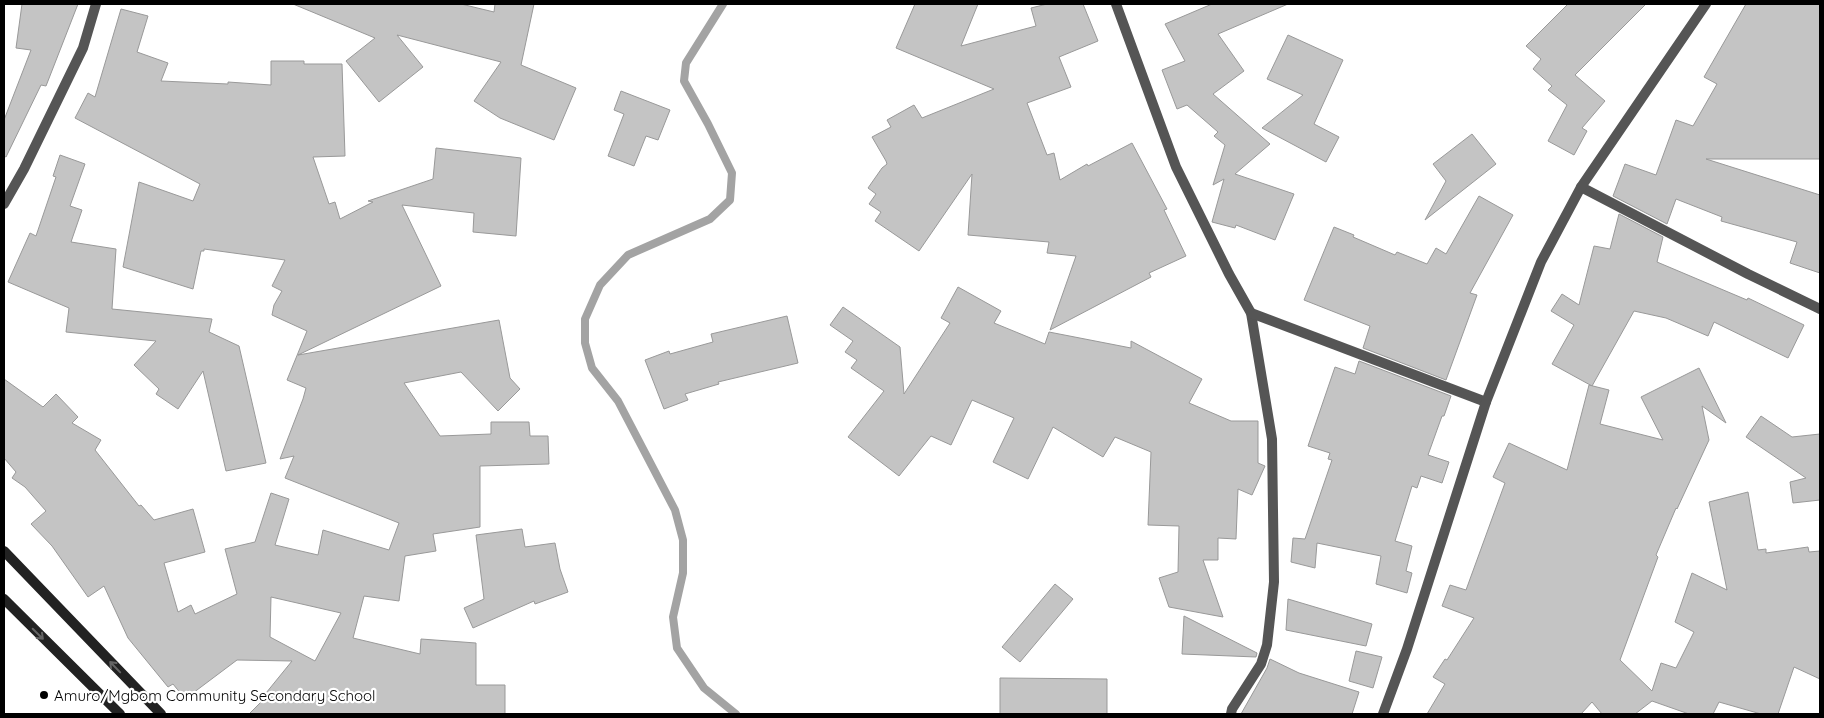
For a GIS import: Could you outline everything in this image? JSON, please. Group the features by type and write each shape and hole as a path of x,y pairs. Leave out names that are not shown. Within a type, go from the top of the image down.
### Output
{"main road":[{"path":"4,551 161,714"},
{"path":"4,599 120,714"}],"street":[{"path":"4,204 28,161 84,48 96,4"},
{"path":"1116,4 1176,166 1229,274 1251,313 1272,439 1274,582 1267,645 1261,664 1232,709 1231,714"},
{"path":"1383,714 1407,649 1486,402 1541,262 1581,187 1706,4"},
{"path":"1581,187 1739,270 1820,309"},
{"path":"1251,313 1486,402"}],"building":[{"path":"22,4 78,4 46,86 41,85 6,157 4,156 4,120 31,50 16,48"},
{"path":"293,4 461,4 494,12 495,4 534,4 521,65 576,88 554,140 500,118 474,101 501,62 397,35 423,67 379,102 346,61 375,38"},
{"path":"915,4 978,4 961,46 1036,26 1031,8 1047,4 1083,4 1098,41 1059,57 1071,87 1027,103 1047,155 1054,153 1060,180 1087,164 1088,166 1132,143 1167,209 1164,210 1186,256 1149,273 1151,277 1050,330 1076,256 1047,253 1049,242 968,235 972,174 919,251 875,221 881,212 869,204 876,194 868,188 887,164 872,137 891,127 887,120 914,105 922,118 994,89 896,48"},
{"path":"1212,4 1288,4 1218,34 1244,71 1213,94 1270,144 1235,174 1294,194 1275,240 1236,225 1235,228 1212,222 1224,179 1213,185 1225,145 1214,136 1218,132 1187,105 1177,109 1162,70 1185,61 1165,24"},
{"path":"1568,4 1646,4 1575,75 1605,101 1582,128 1587,131 1574,155 1548,141 1567,105 1548,90 1552,86 1533,69 1541,59 1526,46"},
{"path":"1746,4 1820,4 1820,159 1706,159 1820,195 1820,273 1790,263 1797,242 1721,221 1722,217 1676,199 1667,224 1613,196 1625,164 1656,175 1676,120 1693,126 1717,84 1704,77"},
{"path":"121,9 148,16 137,52 168,63 161,81 271,85 271,61 304,61 304,64 342,64 345,156 313,157 329,204 335,202 340,219 373,202 368,201 433,179 436,148 521,158 516,236 473,232 474,213 402,205 441,286 298,355 499,320 510,378 520,389 498,411 461,372 404,383 440,436 491,434 491,422 529,422 530,436 548,436 549,464 480,466 480,527 433,534 436,551 405,556 399,601 364,596 353,638 420,654 421,639 476,643 476,685 505,685 505,714 249,714 268,695 266,693 292,661 237,660 185,699 173,684 168,687 128,638 104,586 88,597 52,546 31,524 46,511 25,487 12,478 16,472 4,458 4,379 43,407 56,394 78,417 72,423 101,440 95,450 139,506 141,505 154,520 193,509 205,552 164,563 178,612 191,605 195,614 237,594 225,549 255,542 271,493 289,499 275,545 318,555 323,530 389,550 399,523 285,478 294,456 280,459 306,388 287,380 307,331 272,315 274,305 282,291 272,286 285,260 204,249 204,251 201,251 193,289 123,267 139,182 193,201 200,184 75,118 88,93 95,97","holes":["271,597 341,613 315,661 270,637"]},
{"path":"1288,35 1343,60 1314,124 1339,137 1326,162 1262,128 1303,95 1267,79"},
{"path":"621,91 670,110 658,140 646,136 634,166 608,156 624,114 614,110"},
{"path":"1472,134 1496,164 1425,220 1446,181 1433,164"},
{"path":"60,155 85,164 70,206 82,210 71,242 116,249 112,309 212,319 209,332 239,346 266,463 226,471 203,371 178,409 156,394 159,389 134,365 156,341 66,332 69,308 8,282 30,233 36,236 56,177 53,176"},
{"path":"1479,196 1513,215 1470,293 1477,295 1446,380 1363,348 1370,326 1304,300 1334,227 1395,255 1397,252 1427,264 1436,248 1446,254"},
{"path":"1619,214 1663,237 1657,262 1747,300 1748,298 1804,325 1788,358 1714,322 1708,336 1666,318 1634,311 1592,386 1552,364 1574,325 1551,311 1562,294 1579,305 1594,246 1610,249"},
{"path":"958,287 1001,311 994,323 1045,344 1049,332 1131,348 1131,341 1202,379 1189,403 1231,421 1258,421 1258,463 1265,466 1252,495 1238,489 1236,539 1218,538 1218,560 1203,560 1223,617 1169,607 1159,578 1178,572 1179,526 1148,525 1151,452 1115,437 1103,457 1053,427 1028,479 993,462 1014,418 972,400 951,445 931,436 899,476 848,437 884,391 851,368 857,360 845,352 853,341 830,325 843,307 900,347 904,394 950,323 941,318"},
{"path":"787,316 798,363 718,382 719,384 685,394 688,400 664,409 645,360 669,351 670,354 713,342 711,334"},
{"path":"1359,361 1451,396 1428,455 1449,462 1442,483 1421,476 1417,488 1412,486 1395,541 1412,546 1406,571 1412,573 1407,593 1376,584 1381,556 1317,543 1315,568 1291,562 1293,538 1305,539 1332,460 1328,459 1330,453 1308,446 1335,367 1355,374"},
{"path":"1699,368 1726,423 1702,406 1709,440 1676,508 1656,555 1658,557 1620,660 1652,691 1661,663 1676,668 1694,632 1675,622 1692,573 1727,590 1709,502 1748,492 1758,550 1766,549 1766,553 1808,547 1809,552 1820,551 1820,679 1794,667 1778,714 1761,714 1719,702 1713,714 1689,714 1652,701 1635,714 1602,714 1592,702 1581,714 1427,714 1445,684 1433,677 1445,659 1447,660 1474,618 1442,606 1450,585 1466,590 1505,483 1493,477 1509,443 1567,470 1589,385 1609,390 1600,424 1663,440 1641,397"},
{"path":"1761,416 1792,437 1820,434 1820,500 1793,503 1790,482 1806,478 1746,437"},
{"path":"522,529 525,547 555,543 560,569 568,592 535,604 534,601 473,628 464,608 484,599 476,535"},
{"path":"1055,584 1073,599 1020,662 1002,647"},
{"path":"1288,599 1372,624 1366,646 1286,630"},
{"path":"1184,616 1257,653 1256,657 1182,654"},
{"path":"1356,651 1382,657 1373,688 1349,681"},
{"path":"1270,659 1299,673 1359,692 1352,714 1241,714 1267,668"},
{"path":"1000,678 1107,679 1107,714 1000,714"}],"waterway":[{"path":"723,4 686,63 684,81 732,173 730,200 710,219 628,255 600,285 585,319 585,343 592,368 618,401 675,510 683,540 683,573 673,617 677,648 704,688 736,714"}],"place":[{"name":"Amuro/Mgbom Community Secondary School","path":"44,695"}]}
